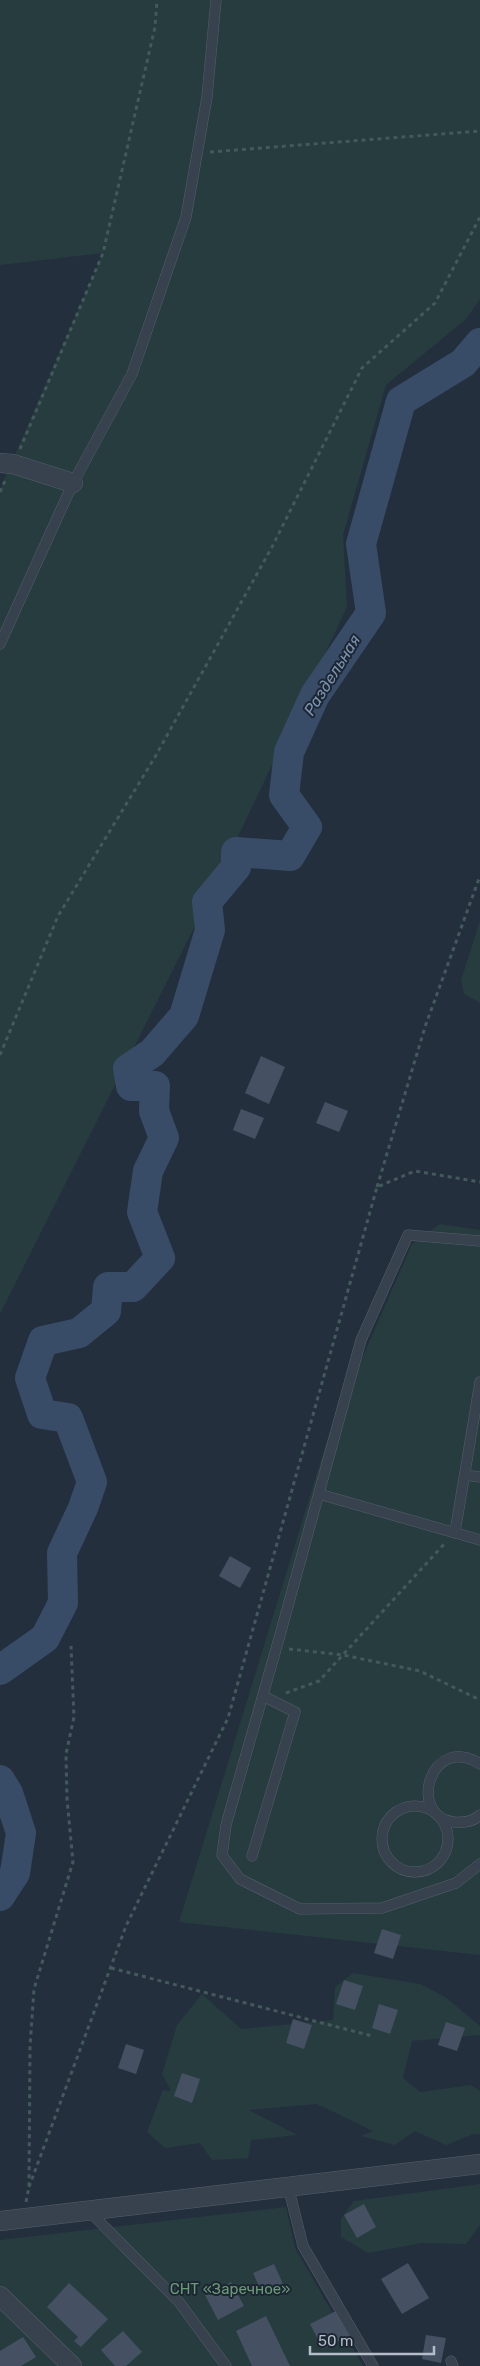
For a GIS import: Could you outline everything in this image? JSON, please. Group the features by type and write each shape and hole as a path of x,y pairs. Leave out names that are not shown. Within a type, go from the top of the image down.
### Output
{"street":[{"path":"7,463 73,483"},
{"path":"0,2221 480,2164"},
{"path":"0,2296 72,2366"}],"lane":[{"path":"0,644 73,483 132,374 186,216 207,97 216,0"},
{"path":"480,1242 408,1235 361,1340 226,1825 222,1855 240,1879 300,1910 382,1908 456,1883 480,1864"},
{"path":"455,1532 480,1382"},
{"path":"465,1475 480,1477"},
{"path":"319,1494 480,1540"},
{"path":"252,1856 295,1712 263,1696"},
{"path":"480,1764 472,1759 460,1757 447,1760 436,1768 429,1779 428,1792 431,1804 438,1815 445,1826 448,1837 446,1849 440,1860 431,1868 418,1872 405,1870 394,1864 386,1854 382,1841 384,1828 391,1817 402,1809 414,1806 427,1809 438,1815 450,1821 464,1823 480,1816"},
{"path":"288,2186 303,2246 373,2366"},
{"path":"88,2210 179,2302 226,2366"}],"path":[{"path":"0,492 7,463 103,253 155,27 157,0"},
{"path":"197,154 480,131"},
{"path":"0,1055 58,916 155,758 272,547 362,368 435,303 480,217"},
{"path":"22,2217 29,2187 126,1926 228,1718 377,1187 425,1027 480,876"},
{"path":"377,1187 415,1171 480,1182"},
{"path":"263,1696 289,1692 318,1681 455,1532"},
{"path":"29,2187 30,2046 34,1989 73,1862 67,1799 66,1754 74,1717 71,1646"},
{"path":"277,1647 343,1655 420,1671 480,1700"},
{"path":"111,1968 372,2036"}],"green space":[{"path":"0,0 480,0 480,299 466,319 386,385 343,535 347,607 207,902 0,1314 0,489 103,253 0,265"},
{"path":"480,921 480,1003 464,994 461,980"},
{"path":"440,1224 480,1230 480,1955 179,1922 329,1434 412,1244"},
{"path":"353,1973 420,1984 445,1997 480,2026 480,2035 412,2041 403,2078 420,2092 471,2085 480,2091 480,2134 474,2134 446,2145 415,2131 395,2145 361,2136 373,2131 317,2104 249,2110 297,2135 251,2140 248,2158 212,2160 200,2143 165,2148 147,2132 163,2090 171,2091 162,2074 177,2025 202,1994 241,2029 333,2020 335,1987"},
{"path":"480,2184 480,2225 466,2244 422,2243 368,2253 341,2237 341,2219 354,2201"},
{"name":"СНТ «Заречное»","path":"286,2207 295,2248 363,2366 0,2366 0,2240"}],"building":[{"path":"261,1056 285,1067 269,1104 245,1093"},
{"path":"325,1102 348,1111 339,1132 316,1123"},
{"path":"241,1109 264,1118 255,1139 233,1130"},
{"path":"230,1556 251,1568 240,1588 219,1576"},
{"path":"382,1929 401,1935 393,1959 374,1953"},
{"path":"344,1980 363,1986 355,2010 336,2004"},
{"path":"379,2004 398,2010 390,2034 372,2028"},
{"path":"293,2019 312,2025 304,2049 286,2043"},
{"path":"446,2022 465,2028 457,2051 438,2045"},
{"path":"126,2044 144,2050 136,2074 118,2068"},
{"path":"182,2073 200,2079 192,2103 174,2096"},
{"path":"364,2204 376,2227 357,2238 344,2215"},
{"path":"408,2263 429,2298 402,2314 381,2279"},
{"path":"274,2264 284,2286 263,2295 253,2273"},
{"path":"231,2282 244,2306 218,2320 205,2295"},
{"path":"69,2283 108,2319 81,2347 74,2341 78,2337 47,2307"},
{"path":"336,2311 349,2336 323,2349 310,2324"},
{"path":"266,2316 290,2366 252,2366 236,2331"},
{"path":"123,2331 142,2352 126,2366 115,2366 101,2350"},
{"path":"426,2335 446,2338 441,2363 422,2359"},
{"path":"23,2337 36,2357 21,2366 0,2366 0,2351"}],"waterway":[{"name":"Раздельная","path":"0,1670 45,1638 63,1603 62,1553 83,1508 92,1482 68,1418 42,1414 30,1378 43,1341 79,1333 106,1311 108,1287 133,1287 160,1258 142,1212 148,1171 164,1138 154,1111 155,1086 131,1086 128,1069 152,1053 184,1016 210,930 207,902 236,867 236,852 290,856 307,827 284,795 289,752 315,695 371,613 361,544 401,401 463,363 480,343"},
{"name":"Раздельная","path":"0,1780 8,1793 21,1833 15,1873 0,1896"}]}
